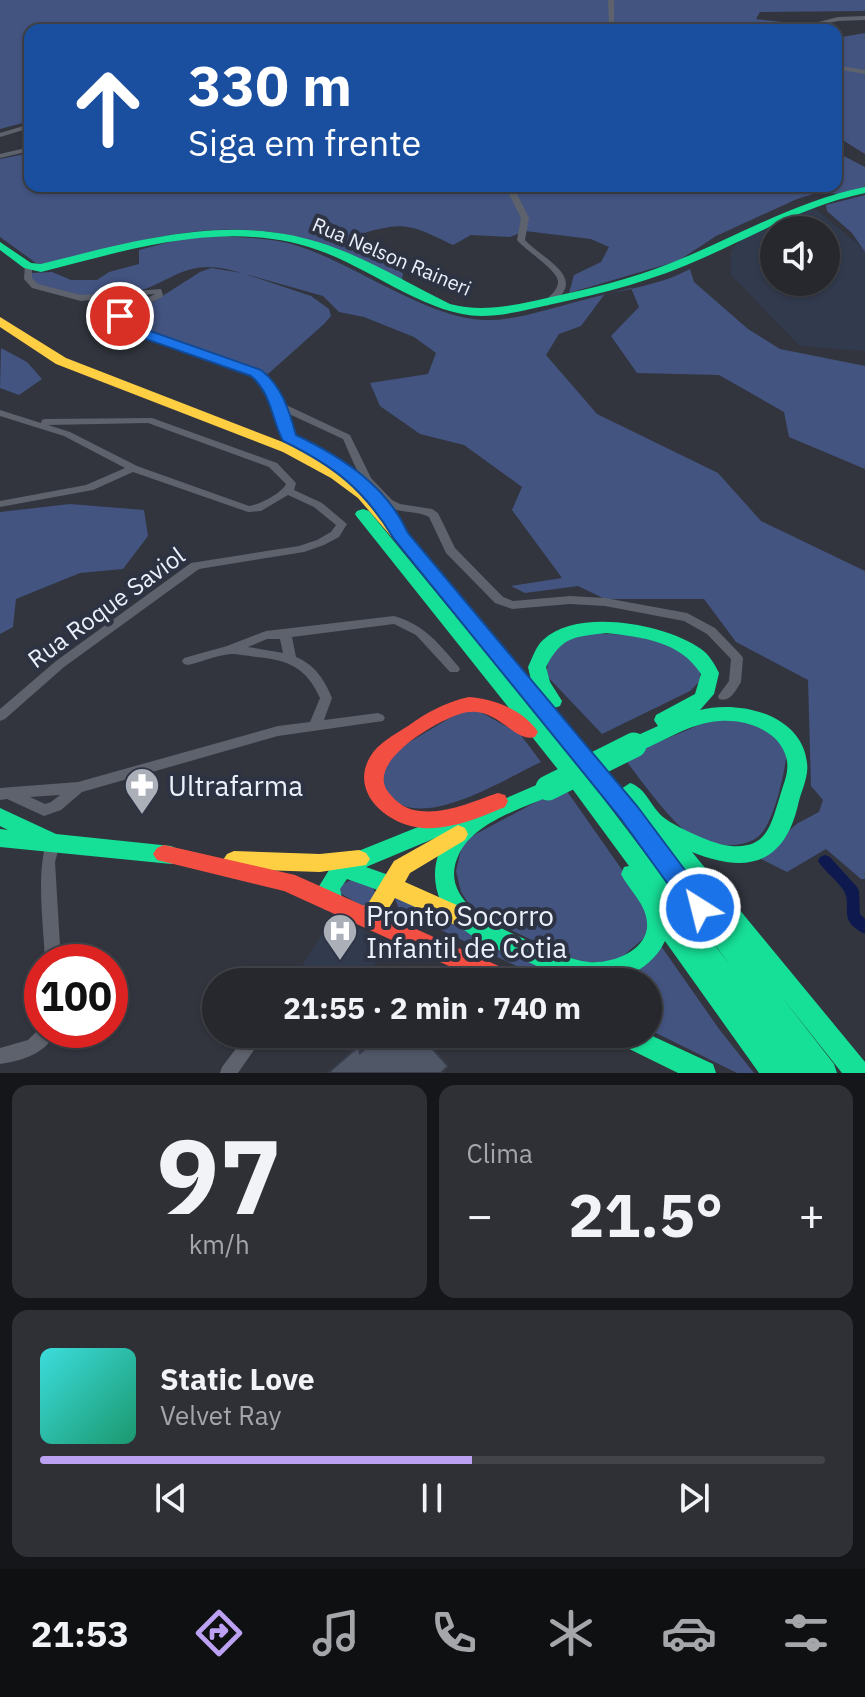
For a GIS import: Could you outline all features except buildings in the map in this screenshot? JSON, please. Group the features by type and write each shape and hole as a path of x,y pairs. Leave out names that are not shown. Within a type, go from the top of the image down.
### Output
{"main road":[{"name":"Rua Nelson Raineri","path":"28,266 52,267 146,242 197,233 256,234 315,245 461,312 492,314 649,277 691,260 770,219 839,194 865,190"},
{"path":"0,245 28,266"},
{"path":"0,321 61,361 315,461 363,495 434,574 629,813 825,1073"},
{"path":"0,333 46,364 78,379 257,446 312,470 345,496 395,551 567,766 797,1073"},
{"path":"173,406 256,426 331,458 351,472 393,519 400,535"},
{"path":"434,574 553,701 858,1073"},
{"path":"366,917 377,909 402,867 417,856 545,785 631,742 694,704 708,691 710,672 700,654 681,640 665,635 608,628 564,633 547,645 537,662 537,673 553,701"},
{"path":"486,807 438,821 401,817 382,802 373,785 375,766 385,752 435,715 454,705 471,702 502,709 567,766"},
{"path":"631,742 704,716 734,713 747,714 778,730 794,750 797,763 780,831 758,851 720,855 700,849 650,816"},
{"path":"0,838 269,863 351,863 545,785"},
{"path":"0,816 53,843"},
{"path":"466,920 450,898 444,879 445,865 455,841 474,826"},
{"path":"613,827 617,847 656,911 774,1073"},
{"path":"164,854 287,882 478,968"},
{"path":"685,861 722,921 837,1073"},
{"path":"351,863 366,874 556,964 587,973 615,971 637,961 651,946 658,931 656,911"},
{"path":"332,902 329,888 351,863"},
{"path":"652,1048 704,1073"}],"street":[{"path":"611,0 611,24"},
{"path":"816,24 865,18"},
{"path":"842,68 865,72"},
{"path":"0,135 24,128"},
{"path":"0,156 24,150"},
{"path":"512,192 525,218 521,240 526,247 554,266 563,283 559,294 547,303"},
{"path":"28,266 28,279 35,286 81,298 158,291 159,295 120,316 119,322 136,331 256,373 267,382 280,406 289,438"},
{"path":"280,406 347,437 366,479 388,502 434,515 450,550 499,600 512,605 570,600 605,602 687,617 711,631 737,658 735,682 724,696"},
{"path":"0,413 67,434 133,468 248,509 257,509 288,491 291,483 286,474 273,465 138,418 70,424 28,421"},
{"path":"105,480 109,457"},
{"path":"0,504 89,488 133,468"},
{"name":"Rua Roque Saviol","path":"0,716 60,664 195,566 215,560 302,550 321,544 339,532 342,524 331,514 288,491"},
{"path":"188,661 230,650 266,635 394,620 417,628 454,669"},
{"path":"285,634 290,656"},
{"path":"230,650 290,656 321,683 326,698 315,726"},
{"path":"4,793 44,810 56,806 78,788 237,741 278,731 378,718"},
{"path":"52,944 48,862 53,843"},
{"path":"0,1056 34,1048"},
{"path":"228,1073 247,1048"}],"shaded area":[{"path":"0,0 865,0 865,11 760,12 756,19 801,24 24,24 24,123 0,129"},
{"path":"865,33 865,154 842,140 842,37"},
{"path":"24,154 24,192 820,192 797,199 716,236 678,261 569,293 574,275 601,262 609,247 591,239 525,231 510,237 471,235 453,245 425,232 395,226 354,236 405,255 402,281 317,243 257,231 196,231 136,242 46,265 36,263 0,237 0,159"},
{"path":"842,155 865,167 865,190 839,194 820,192 842,192"},
{"path":"865,195 865,252 840,222 840,216 833,216 826,205"},
{"path":"814,208 824,216 796,216"},
{"path":"840,229 865,250 865,351 800,346 731,275 731,251 740,240 760,231 760,296 840,296"},
{"path":"214,236 293,244 417,302 463,317 484,320 510,318 607,294 581,326 559,334 546,355 597,414 718,473 761,521 865,571 865,879 861,879 826,849 787,872 757,857 798,823 819,812 823,800 811,786 808,680 736,642 704,599 605,599 578,586 525,593 511,586 562,578 512,510 522,487 464,445 420,434 380,406 370,383 428,374 436,353 414,337 364,317 339,312 323,296 245,274 311,296 329,309 331,316 268,374 127,326 125,320 200,272 211,268 242,273 215,267 195,268 142,290 99,296 52,291 29,278 31,273 52,272 71,280 97,280 109,272 139,264 139,250 181,239"},
{"path":"690,269 694,282 748,329 780,349 865,366 865,469 789,437 784,412 719,375 637,373 611,336 639,307 631,289"},
{"path":"1,348 27,362 42,379 19,395 0,388"},
{"path":"70,504 144,510 148,536 123,569 80,573 16,599 13,627 0,634 0,512"},
{"path":"578,632 657,637 676,642 700,670 700,681 690,691 602,734 546,675 550,650"},
{"path":"470,706 520,734 541,762 485,790 440,806 420,809 402,805 388,794 383,778 391,753"},
{"path":"723,715 753,719 787,749 770,820 759,836 735,845 709,842 685,830 623,757"},
{"path":"564,787 653,914 650,933 616,962 585,962 562,955 474,912 461,892 456,871 463,841"},
{"path":"355,878 372,885 377,897 367,909 340,893 339,886"},
{"path":"394,895 547,968 521,968 399,910"},
{"name":"Pronto Socorro Infantil de Cotia","path":"333,916 388,942 372,968 301,968"},
{"path":"661,946 754,1073 737,1073 662,1036 662,968 594,968"}],"waterway":[{"path":"825,861 852,891 853,916 865,928"}],"traffic: fast":[{"path":"0,245 28,266 41,268 176,237 210,233 279,236 313,244 346,257 446,307 470,312 494,312 645,277 701,255 792,212 840,195 865,190"},
{"path":"363,514 567,766 797,1073"},
{"path":"457,602 629,813 825,1073"},
{"path":"553,701 541,683 537,667 549,644 574,631 606,627 641,631 673,640 698,655 710,673 701,699 663,720"},
{"path":"634,745 689,721 721,713 762,721 785,736 792,747 797,760 795,778 782,827 769,844 756,852 725,854 694,844 666,828"},
{"path":"548,788 634,745"},
{"path":"548,788 485,817 451,848 446,861 445,879 449,894 466,918 506,942 577,971 592,973 616,969 628,965 648,950 658,929 653,905 632,874"},
{"path":"630,791 858,1073"},
{"path":"0,816 53,843 171,855"},
{"path":"332,902 329,888 343,867 453,822"},
{"path":"0,838 43,842"},
{"path":"338,866 389,885"},
{"path":"659,915 774,1073"},
{"path":"652,1048 704,1073"}],"traffic: slow":[{"path":"0,321 61,361 288,449 336,475 363,495 457,602"},
{"path":"366,917 377,909 402,867 458,834"},
{"path":"234,860 320,863 359,859"},
{"path":"389,885 462,918"}],"traffic: jam":[{"path":"498,801 452,817 420,820 392,809 380,797 374,783 374,771 377,762 390,748 427,722 456,707 483,705 497,710 528,732"},
{"path":"164,854 287,882 478,968"}],"place":[{"name":"Ultrafarma","path":"142,816"},
{"name":"Pronto Socorro Infantil de Cotia","path":"340,962"}],"route":[{"path":"120,316 119,322 125,327 256,373 267,382 280,406 289,438 331,458 351,472 393,519 400,535 629,813 700,908"}]}
